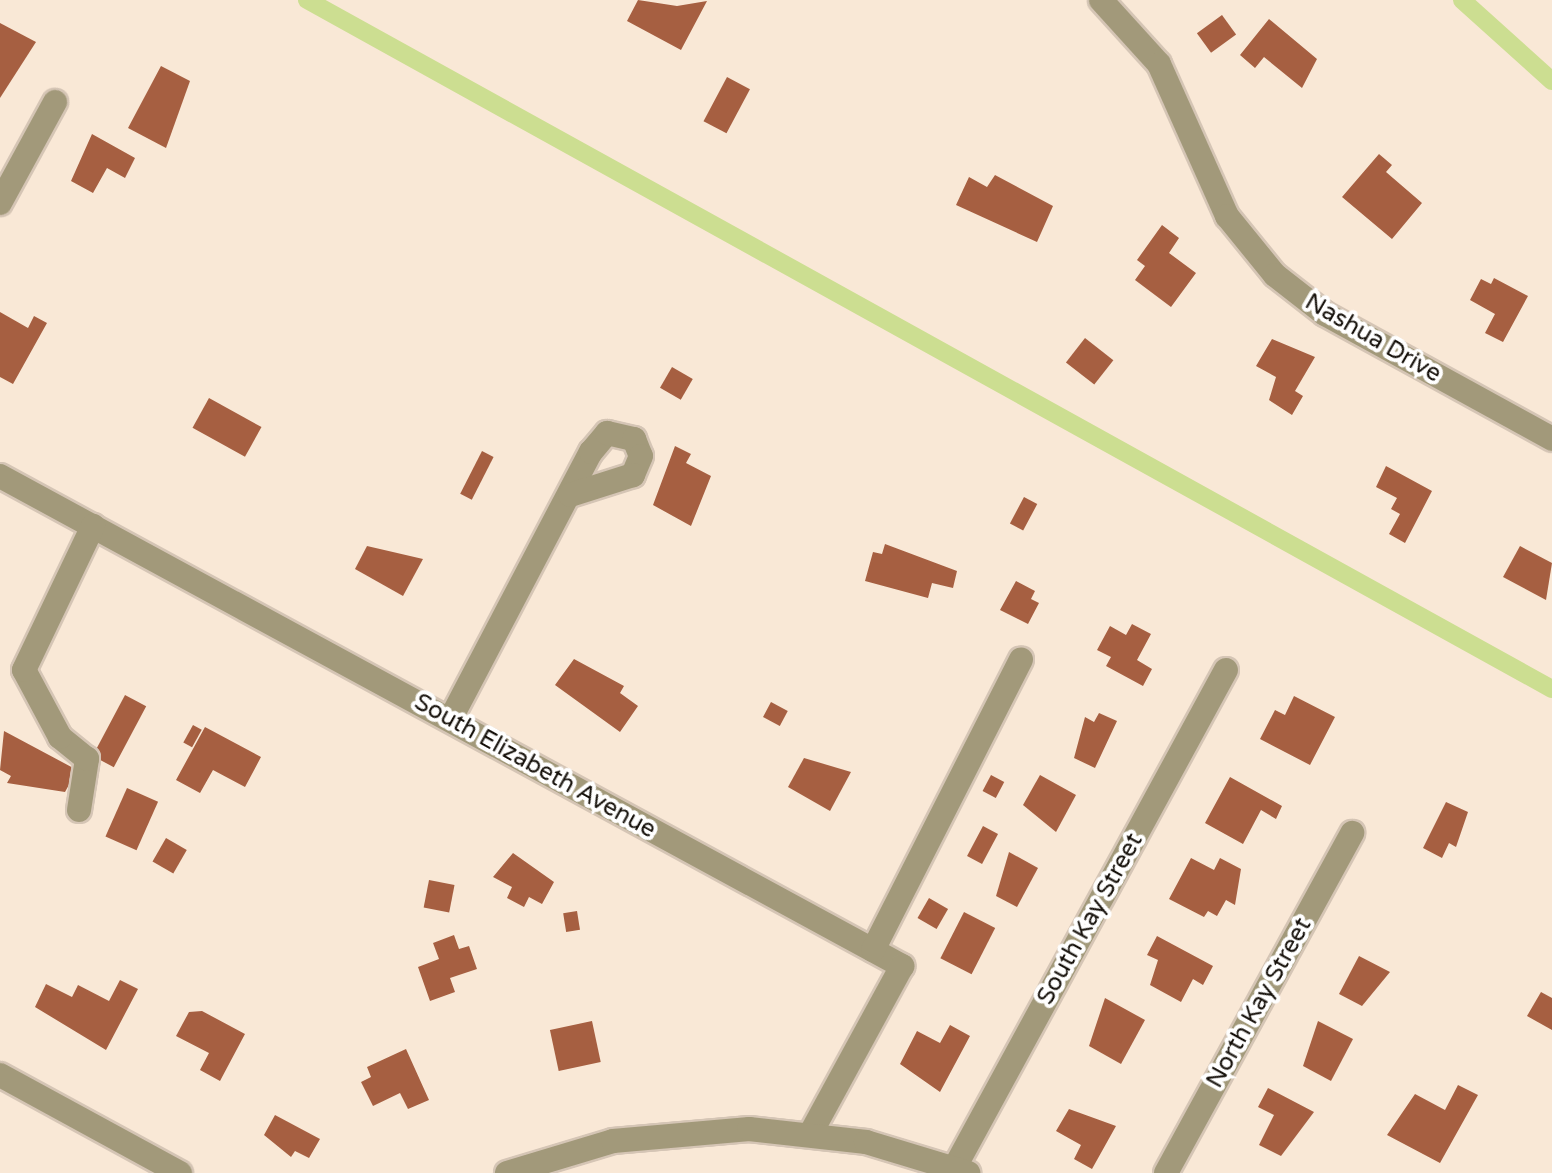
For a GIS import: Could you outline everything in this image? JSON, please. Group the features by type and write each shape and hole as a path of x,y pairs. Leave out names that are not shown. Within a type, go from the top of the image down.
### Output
{"street":[{"name":"Nashua Drive","path":"1101,0 1159,64 1227,216 1275,275 1325,314 1552,439"},
{"path":"0,203 55,102"},
{"name":"South Elizabeth Avenue","path":"0,476 902,966 811,1133"},
{"path":"450,720 570,495"},
{"path":"79,810 87,759 60,737 24,670 93,526"},
{"path":"873,950 1021,659"},
{"name":"South Kay Street","path":"961,1170 1226,670"},
{"name":"North Kay Street","path":"1166,1173 1352,833"},
{"path":"0,1075 180,1173"},
{"path":"507,1173 662,1134 811,1133 961,1170"}],"building":[{"path":"638,0 677,6 707,1 681,50 627,21"},
{"path":"1222,15 1236,34 1211,53 1197,33"},
{"path":"1269,19 1317,59 1302,88 1264,57 1255,68 1240,55"},
{"path":"0,23 36,42 0,98"},
{"path":"161,66 190,81 166,148 128,128"},
{"path":"727,77 750,89 726,133 704,121"},
{"path":"92,134 135,158 125,178 107,168 93,193 71,181"},
{"path":"1379,154 1392,165 1386,172 1422,203 1392,239 1342,197"},
{"path":"995,175 1053,206 1037,242 956,205 969,177 987,187"},
{"path":"1162,225 1179,238 1169,253 1196,273 1171,307 1135,280 1145,266 1137,260"},
{"path":"1494,278 1528,296 1503,342 1485,333 1495,314 1470,300 1481,279 1491,284"},
{"path":"0,312 28,328 34,316 47,323 13,384 0,377"},
{"path":"1085,338 1113,360 1094,385 1066,362"},
{"path":"1272,339 1315,357 1295,391 1303,396 1292,415 1269,400 1276,377 1256,366"},
{"path":"672,367 693,379 681,400 660,388"},
{"path":"209,398 261,427 245,457 193,428"},
{"path":"675,446 691,454 686,463 711,476 691,526 653,505"},
{"path":"482,451 494,457 472,500 460,494"},
{"path":"1386,466 1432,491 1405,543 1389,534 1400,514 1391,509 1397,498 1376,487"},
{"path":"1024,497 1037,504 1023,531 1010,523"},
{"path":"885,544 957,571 953,588 932,583 928,598 865,581 873,552 882,554"},
{"path":"367,546 423,559 403,596 355,569"},
{"path":"1520,546 1552,563 1546,600 1503,577"},
{"path":"1016,581 1035,591 1031,599 1039,603 1028,624 1000,610"},
{"path":"1132,624 1151,634 1137,660 1152,669 1143,686 1106,666 1111,657 1097,650 1110,626 1126,635"},
{"path":"574,659 624,686 620,693 638,706 620,732 555,685"},
{"path":"125,695 146,706 114,767 93,756"},
{"path":"1294,696 1335,717 1310,765 1260,739 1275,710 1285,715"},
{"path":"771,702 788,711 780,726 763,717"},
{"path":"1099,713 1117,721 1095,768 1074,758 1085,717 1094,722"},
{"path":"193,725 202,730 192,747 183,742"},
{"path":"205,727 261,757 245,787 213,770 200,793 176,780"},
{"path":"4,731 77,770 65,792 7,783 11,776 0,770"},
{"path":"804,758 851,772 830,811 788,787"},
{"path":"991,775 1004,782 996,798 983,791"},
{"path":"1040,775 1076,795 1056,832 1023,805"},
{"path":"1230,777 1282,806 1276,819 1261,810 1243,844 1205,823"},
{"path":"127,788 158,802 137,850 105,836"},
{"path":"1446,802 1468,812 1456,847 1449,843 1442,858 1423,848"},
{"path":"983,826 998,834 982,864 967,856"},
{"path":"166,838 187,850 173,873 152,861"},
{"path":"1009,852 1038,868 1017,907 996,896"},
{"path":"513,853 554,882 542,904 529,897 524,907 507,898 512,887 493,877"},
{"path":"1191,858 1214,870 1220,858 1241,869 1235,905 1226,900 1217,916 1208,911 1204,917 1169,899"},
{"path":"429,880 455,885 449,912 424,907"},
{"path":"929,898 948,909 937,929 918,918"},
{"path":"577,911 580,930 566,932 563,913"},
{"path":"964,912 995,928 972,974 940,958"},
{"path":"454,935 459,949 469,946 477,969 450,978 455,992 430,1001 418,967 439,959 433,943"},
{"path":"1157,936 1213,966 1203,985 1193,979 1181,1002 1150,985 1158,960 1147,955"},
{"path":"1359,956 1390,972 1362,1006 1339,994"},
{"path":"120,980 138,989 106,1050 35,1007 46,984 72,997 78,985 109,1001"},
{"path":"1541,992 1552,998 1552,1030 1527,1016"},
{"path":"1105,998 1145,1020 1121,1064 1089,1046"},
{"path":"202,1011 245,1034 220,1081 200,1070 209,1053 176,1036 189,1012"},
{"path":"592,1021 601,1062 559,1071 550,1030"},
{"path":"1318,1021 1353,1039 1331,1081 1303,1066"},
{"path":"950,1025 970,1036 940,1092 900,1064 917,1031 940,1043"},
{"path":"406,1049 429,1100 408,1109 400,1093 373,1106 361,1082 371,1077 367,1067"},
{"path":"1458,1085 1478,1095 1440,1163 1387,1135 1415,1094 1445,1110"},
{"path":"1268,1088 1314,1112 1281,1156 1259,1145 1274,1115 1258,1107"},
{"path":"1069,1109 1116,1126 1092,1169 1074,1159 1081,1145 1056,1131"},
{"path":"275,1115 320,1139 309,1158 295,1151 291,1157 264,1135"}],"waterway":[{"path":"307,0 1552,689"},
{"path":"1462,0 1552,81"}]}
